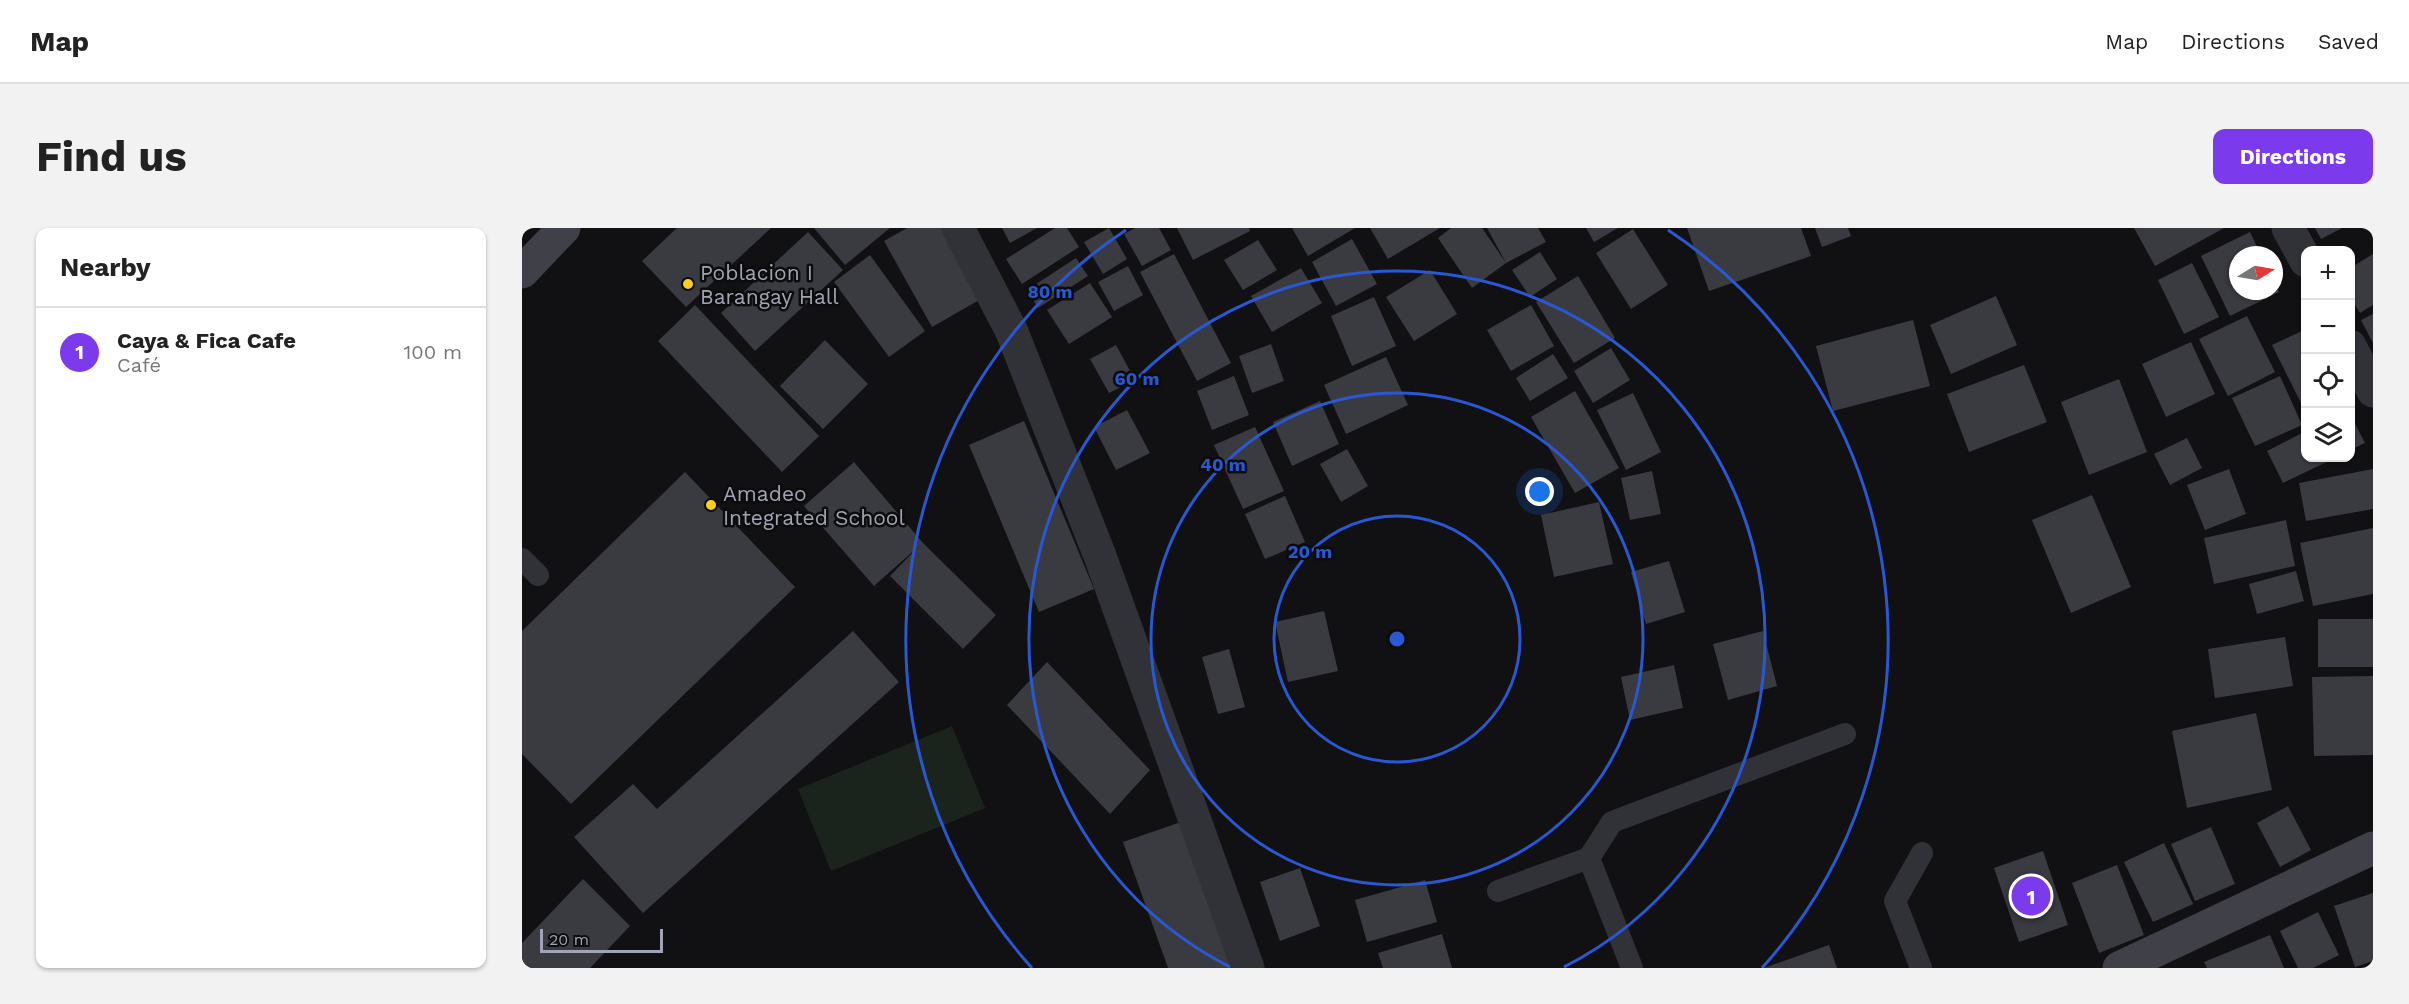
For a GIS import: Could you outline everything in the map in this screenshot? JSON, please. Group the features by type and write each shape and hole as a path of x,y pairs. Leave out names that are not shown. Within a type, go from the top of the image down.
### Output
{"main road":[{"path":"522,272 557,231"},
{"path":"2119,968 2373,848"}],"street":[{"path":"958,228 1012,333 1100,556 1248,968"},
{"path":"2288,228 2301,252"},
{"path":"2354,354 2373,391"}],"lane":[{"path":"522,559 538,575"},
{"path":"1498,891 1589,858 1612,822 1845,734"},
{"path":"1921,968 1896,901 1922,853"},
{"path":"1589,858 1632,968"}],"shaded area":[{"path":"952,726 985,808 831,871 798,789"}],"building":[{"name":"Poblacion I Barangay Hall","path":"677,228 771,228 686,307 642,261"},
{"path":"814,228 890,228 845,265"},
{"path":"907,228 941,228 981,299 932,327 884,241"},
{"path":"1002,228 1037,228 1010,243"},
{"path":"1055,228 1067,228 1079,247 1022,284 1006,259"},
{"path":"1109,228 1127,259 1103,274 1084,242"},
{"path":"1135,228 1159,228 1171,250 1142,266 1124,234"},
{"path":"1177,228 1249,228 1250,231 1193,260"},
{"path":"1292,228 1355,228 1308,256"},
{"path":"1370,228 1440,228 1388,259"},
{"path":"1451,228 1482,228 1506,263 1472,288 1438,238"},
{"path":"1487,228 1538,228 1546,242 1506,263"},
{"path":"1586,228 1618,228 1594,242"},
{"path":"1687,228 1801,228 1811,256 1709,291"},
{"path":"1815,228 1848,228 1851,236 1822,247"},
{"path":"2134,228 2224,228 2155,266"},
{"path":"2315,228 2342,228 2321,239"},
{"path":"1633,229 1668,285 1631,309 1596,253"},
{"path":"808,232 843,270 755,351 721,313"},
{"path":"2250,232 2257,246 2229,246 2229,300 2263,300 2230,316 2201,256"},
{"path":"1352,239 1377,284 1336,306 1312,262"},
{"path":"1258,240 1277,270 1243,290 1224,260"},
{"path":"1540,252 1557,279 1530,297 1512,270"},
{"path":"1174,254 1231,363 1197,381 1140,272"},
{"path":"2373,254 2373,305 2360,313 2355,305 2355,265"},
{"path":"870,255 925,331 889,357 834,282"},
{"path":"1076,258 1088,276 1038,308 1027,290"},
{"path":"2192,263 2219,317 2184,334 2158,280"},
{"path":"1128,266 1143,295 1114,311 1098,282"},
{"path":"1301,268 1322,303 1272,332 1251,296"},
{"path":"1430,270 1457,314 1414,341 1386,297"},
{"path":"1578,276 1615,338 1574,363 1536,302"},
{"path":"1090,283 1112,317 1069,344 1047,310"},
{"path":"1996,296 2017,345 1951,374 1930,325"},
{"path":"1374,297 1396,346 1352,366 1331,316"},
{"path":"695,305 819,436 782,472 658,341"},
{"path":"1531,305 1554,346 1511,371 1487,330"},
{"path":"2373,314 2373,343 2361,320"},
{"path":"2247,316 2275,372 2228,396 2199,339"},
{"path":"1913,320 1930,386 1833,411 1816,346"},
{"path":"2301,331 2301,403 2272,345"},
{"path":"825,340 868,384 823,429 780,386"},
{"path":"2191,342 2215,394 2166,417 2142,364"},
{"path":"1271,344 1284,381 1252,393 1239,356"},
{"path":"1116,345 1135,380 1109,393 1090,359"},
{"path":"1611,348 1630,380 1593,403 1574,371"},
{"path":"1553,354 1568,378 1530,401 1516,378"},
{"path":"1386,357 1408,405 1346,434 1324,385"},
{"path":"2024,365 2047,422 1969,452 1947,394"},
{"path":"1234,376 1249,415 1212,430 1197,391"},
{"path":"2280,376 2301,425 2255,446 2232,398"},
{"path":"2119,379 2147,452 2089,475 2061,402"},
{"path":"1575,391 1619,468 1575,493 1531,417"},
{"path":"1633,393 1661,452 1626,470 1597,410"},
{"path":"1320,401 1339,444 1292,466 1273,422"},
{"path":"1127,410 1150,453 1116,470 1094,427"},
{"path":"1024,421 1094,589 1039,612 969,445"},
{"path":"2355,424 2365,443 2355,448"},
{"path":"1255,427 1284,491 1243,509 1214,445"},
{"path":"2301,434 2301,462 2327,462 2283,483 2267,451"},
{"path":"2187,438 2202,468 2170,485 2154,454"},
{"path":"1347,449 1368,486 1341,502 1320,464"},
{"path":"854,462 923,543 996,615 963,649 890,576 919,546 874,586 804,506"},
{"path":"2229,469 2246,514 2205,530 2187,485"},
{"path":"2373,469 2373,509 2306,521 2299,483"},
{"path":"1652,471 1661,514 1630,520 1621,478"},
{"path":"685,472 795,587 571,804 522,754 522,631"},
{"path":"2092,495 2131,587 2071,613 2032,520"},
{"path":"1285,496 1305,542 1265,559 1245,514"},
{"path":"1599,502 1613,564 1554,577 1541,515"},
{"path":"2286,520 2295,566 2214,584 2204,538"},
{"path":"2373,528 2373,594 2313,606 2300,543"},
{"path":"1669,561 1685,612 1646,624 1631,572"},
{"path":"2296,571 2304,601 2257,614 2249,584"},
{"path":"1324,611 1338,671 1288,682 1275,622"},
{"path":"2318,619 2373,619 2373,667 2318,667"},
{"path":"853,631 899,682 643,913 574,837 633,784 657,809"},
{"path":"1763,631 1777,686 1728,700 1713,644"},
{"path":"2285,637 2293,686 2215,698 2208,649"},
{"path":"1229,649 1245,707 1218,714 1202,657"},
{"path":"1047,662 1150,770 1110,814 1007,705"},
{"path":"1674,665 1683,708 1630,720 1621,677"},
{"path":"2373,676 2373,755 2314,756 2312,677"},
{"path":"2256,713 2272,790 2187,808 2172,731"},
{"path":"2288,806 2311,850 2280,867 2257,823"},
{"path":"1181,822 1233,968 1168,968 1123,842"},
{"path":"2211,827 2235,884 2195,901 2171,844"},
{"path":"2164,843 2193,904 2153,922 2124,862"},
{"path":"2043,851 2068,925 2019,942 1994,868"},
{"path":"2117,865 2144,935 2099,953 2072,883"},
{"path":"1300,868 1320,926 1280,941 1260,882"},
{"path":"583,879 630,926 590,968 526,968 522,964 522,943"},
{"path":"1425,880 1437,922 1367,942 1355,900"},
{"path":"2373,893 2373,961 2355,967 2334,906"},
{"path":"2318,912 2339,955 2313,968 2298,968 2280,931"},
{"path":"1442,934 1452,968 1383,968 1378,953"},
{"path":"2270,935 2284,968 2207,968 2204,962"},
{"path":"1829,945 1837,968 1764,968"}],"place":[{"name":"Poblacion I Barangay Hall","path":"688,284"},
{"name":"Amadeo Integrated School","path":"711,505"},
{"name":"Caya & Fica Cafe","path":"2031,896"}]}
